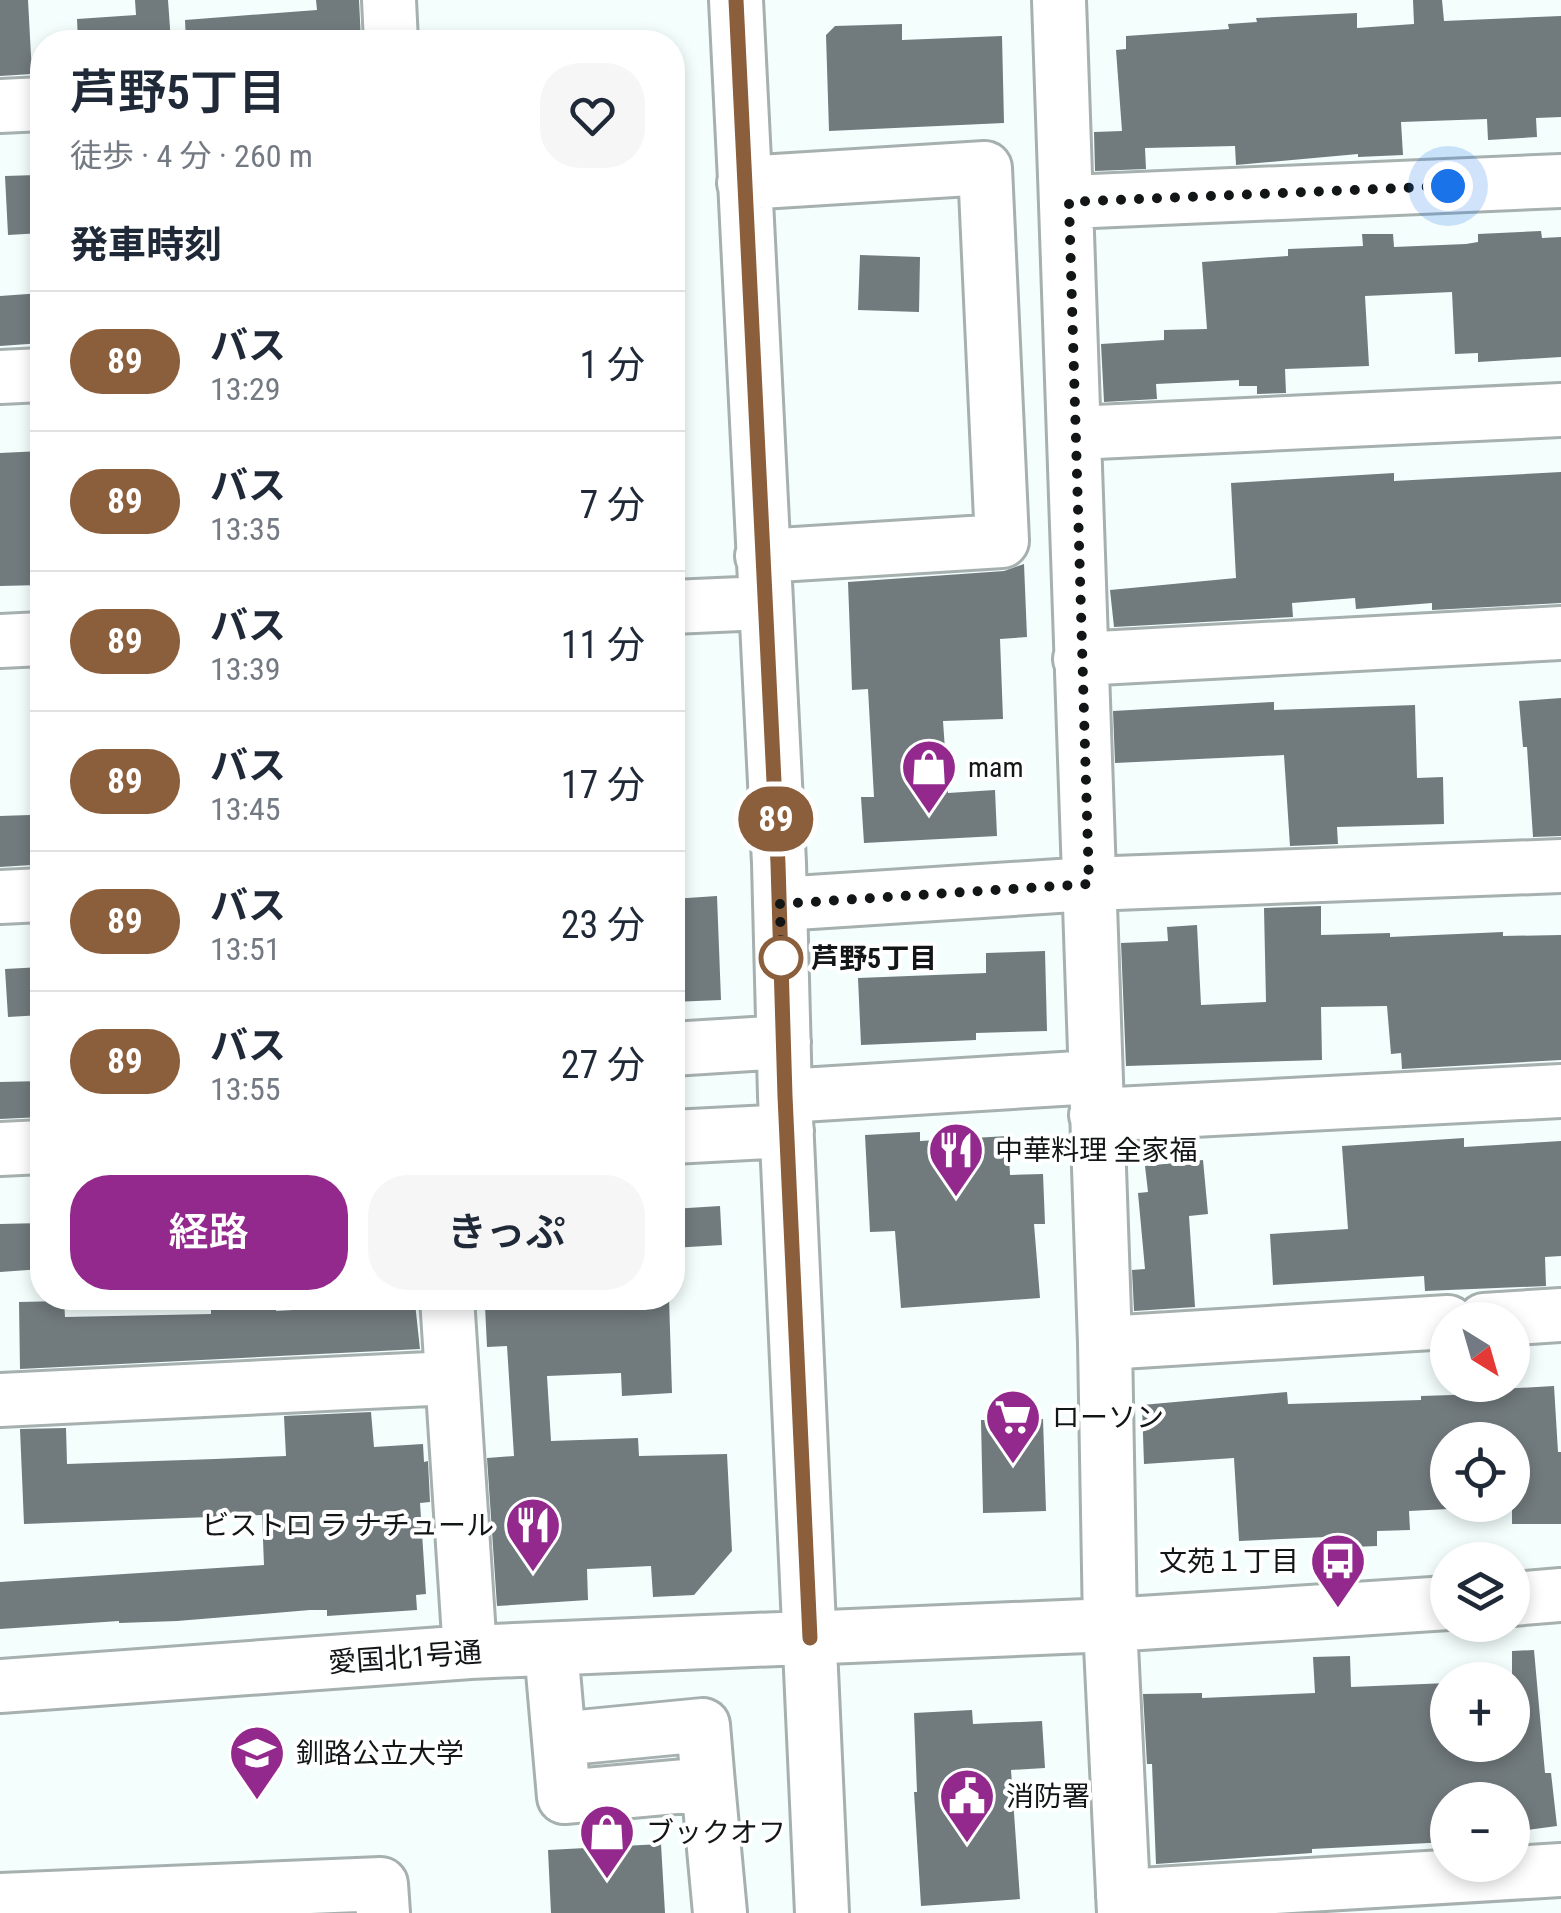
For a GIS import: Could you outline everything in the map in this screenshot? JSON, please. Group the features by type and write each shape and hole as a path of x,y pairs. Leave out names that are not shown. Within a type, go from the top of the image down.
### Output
{"street":[{"path":"389,0 390,30"},
{"path":"736,0 780,904 822,1913"},
{"path":"1060,0 1105,1342 1110,1625 1124,1904 1561,1870"},
{"path":"0,106 30,105"},
{"path":"744,183 985,168 1002,541"},
{"path":"1069,202 1561,181"},
{"path":"0,377 30,376"},
{"path":"1075,432 1561,410"},
{"path":"685,603 763,580 1002,541 1078,538"},
{"path":"1080,659 1561,633"},
{"path":"0,641 30,640"},
{"path":"780,904 1089,884 1561,866"},
{"path":"0,897 30,896"},
{"path":"685,1048 784,1042"},
{"path":"685,1134 786,1114 1095,1096 1561,1091"},
{"path":"0,1149 30,1148"},
{"path":"447,1310 470,1652"},
{"path":"1530,1318 1561,1316"},
{"path":"1105,1342 1430,1323"},
{"path":"0,1400 450,1378"},
{"path":"1530,1598 1561,1596"},
{"name":"愛国北1号通","path":"0,1686 470,1652 1110,1625 1430,1604"},
{"path":"551,1649 559,1739 703,1726 720,1913"},
{"path":"0,1900 381,1884 383,1913"}],"building":[{"path":"0,0 28,0 30,74 0,76"},
{"path":"135,0 168,0 170,30 77,30 77,19 136,15"},
{"path":"316,0 359,0 360,30 185,30 185,20 317,10"},
{"path":"1413,0 1442,0 1444,21 1561,16 1561,117 1536,118 1537,137 1488,140 1487,119 1401,122 1403,155 1358,154 1236,165 1235,146 1145,148 1146,169 1095,171 1094,132 1122,131 1116,50 1126,49 1126,36 1229,29 1228,24 1257,22 1256,18 1357,13 1357,28 1414,24"},
{"path":"902,24 902,40 1002,36 1004,123 829,131 826,35 835,26"},
{"path":"30,175 30,234 8,235 5,176"},
{"path":"1541,231 1542,238 1561,237 1561,357 1478,362 1478,353 1455,354 1452,292 1365,296 1369,366 1285,369 1286,393 1257,394 1257,386 1239,386 1239,380 1156,384 1157,399 1104,402 1101,344 1164,340 1164,330 1207,329 1202,262 1288,256 1288,249 1363,246 1362,234 1393,234 1394,247 1466,244 1478,242 1478,234"},
{"path":"860,255 920,257 919,312 858,310"},
{"path":"30,294 30,344 0,346 0,296"},
{"path":"30,452 30,585 0,586 0,453"},
{"path":"1561,472 1561,603 1432,610 1432,603 1356,609 1355,598 1292,603 1293,617 1114,627 1110,590 1236,578 1231,483 1394,473 1394,481"},
{"path":"1024,564 1027,637 1000,639 1003,719 943,721 948,793 995,790 997,836 864,843 861,797 874,797 868,689 852,690 848,582 1004,571"},
{"path":"1561,698 1561,836 1533,837 1527,747 1523,747 1519,701"},
{"path":"1274,702 1274,710 1415,705 1417,778 1443,777 1444,824 1337,827 1338,844 1290,846 1284,755 1115,763 1113,711"},
{"path":"30,815 30,865 0,867 0,816"},
{"path":"717,896 721,1000 685,1001 685,898"},
{"path":"1321,906 1321,935 1561,935 1561,1060 1402,1069 1401,1053 1391,1054 1387,1006 1321,1007 1322,1060 1126,1066 1121,943 1168,941 1167,927 1197,925 1201,1005 1266,1002 1264,908"},
{"path":"1045,951 1047,1031 976,1033 976,1040 861,1045 858,978 986,973 986,953"},
{"path":"30,968 30,1016 8,1017 5,969"},
{"path":"30,1081 30,1118 0,1119 0,1082"},
{"path":"920,1132 920,1141 1008,1136 1010,1175 1043,1174 1045,1224 1034,1224 1040,1298 901,1308 895,1231 870,1232 865,1135"},
{"path":"1464,1138 1464,1147 1561,1141 1561,1256 1545,1257 1546,1286 1425,1291 1424,1276 1273,1285 1270,1234 1348,1229 1342,1146"},
{"path":"1203,1160 1208,1214 1189,1216 1195,1307 1134,1311 1132,1270 1145,1269 1138,1193 1148,1192 1145,1166"},
{"path":"720,1206 722,1245 685,1247 685,1208"},
{"path":"30,1223 30,1270 0,1272 0,1224"},
{"path":"19,1302 30,1302 30,1310 65,1310 65,1317 211,1314 211,1310 416,1310 420,1349 20,1369"},
{"path":"485,1310 669,1310 672,1393 622,1396 621,1373 547,1376 551,1441 638,1438 639,1456 727,1454 732,1551 694,1595 653,1597 651,1566 587,1569 588,1600 497,1606 487,1458 514,1456 507,1346 487,1347"},
{"path":"1554,1386 1561,1452 1561,1524 1512,1524 1530,1522 1530,1422 1430,1422 1430,1510 1409,1511 1410,1530 1377,1531 1377,1546 1328,1548 1327,1537 1239,1541 1234,1458 1144,1464 1142,1405 1287,1392 1288,1404 1421,1400 1421,1396 1430,1396 1430,1402 1530,1402 1530,1387"},
{"path":"371,1412 374,1447 423,1444 424,1462 428,1461 430,1502 420,1503 426,1594 416,1595 417,1610 327,1616 327,1610 310,1610 0,1629 0,1582 264,1565 262,1515 24,1524 20,1429 66,1428 67,1464 286,1456 284,1416"},
{"name":"ローソン","path":"1043,1419 1046,1511 983,1513 981,1420"},
{"path":"1534,1650 1545,1773 1551,1773 1557,1826 1530,1830 1530,1782 1430,1782 1430,1843 1156,1864 1152,1764 1147,1764 1143,1694 1202,1693 1202,1698 1315,1693 1313,1657 1350,1656 1351,1687 1430,1684 1430,1762 1530,1762 1530,1662 1512,1662 1512,1651"},
{"path":"972,1710 973,1724 1042,1721 1045,1768 1011,1770 1020,1899 921,1906 914,1713"},
{"name":"ブックオフ","path":"661,1844 665,1913 551,1913 548,1850"}],"bus line":[{"name":"89","path":"736,0 810,1638"}],"place":[{"name":"mam","path":"929,816"},
{"name":"芦野5丁目","path":"781,958"},
{"name":"中華料理 全家福","path":"956,1199"},
{"name":"ローソン","path":"1013,1466"},
{"name":"ビストロ ラ ナチュール","path":"533,1574"},
{"name":"文苑１丁目","path":"1338,1610"},
{"name":"釧路公立大学","path":"257,1802"},
{"name":"消防署","path":"967,1845"},
{"name":"ブックオフ","path":"607,1881"}],"route":[{"path":"781,958 780,904 1089,884 1069,202 1448,186"}]}
